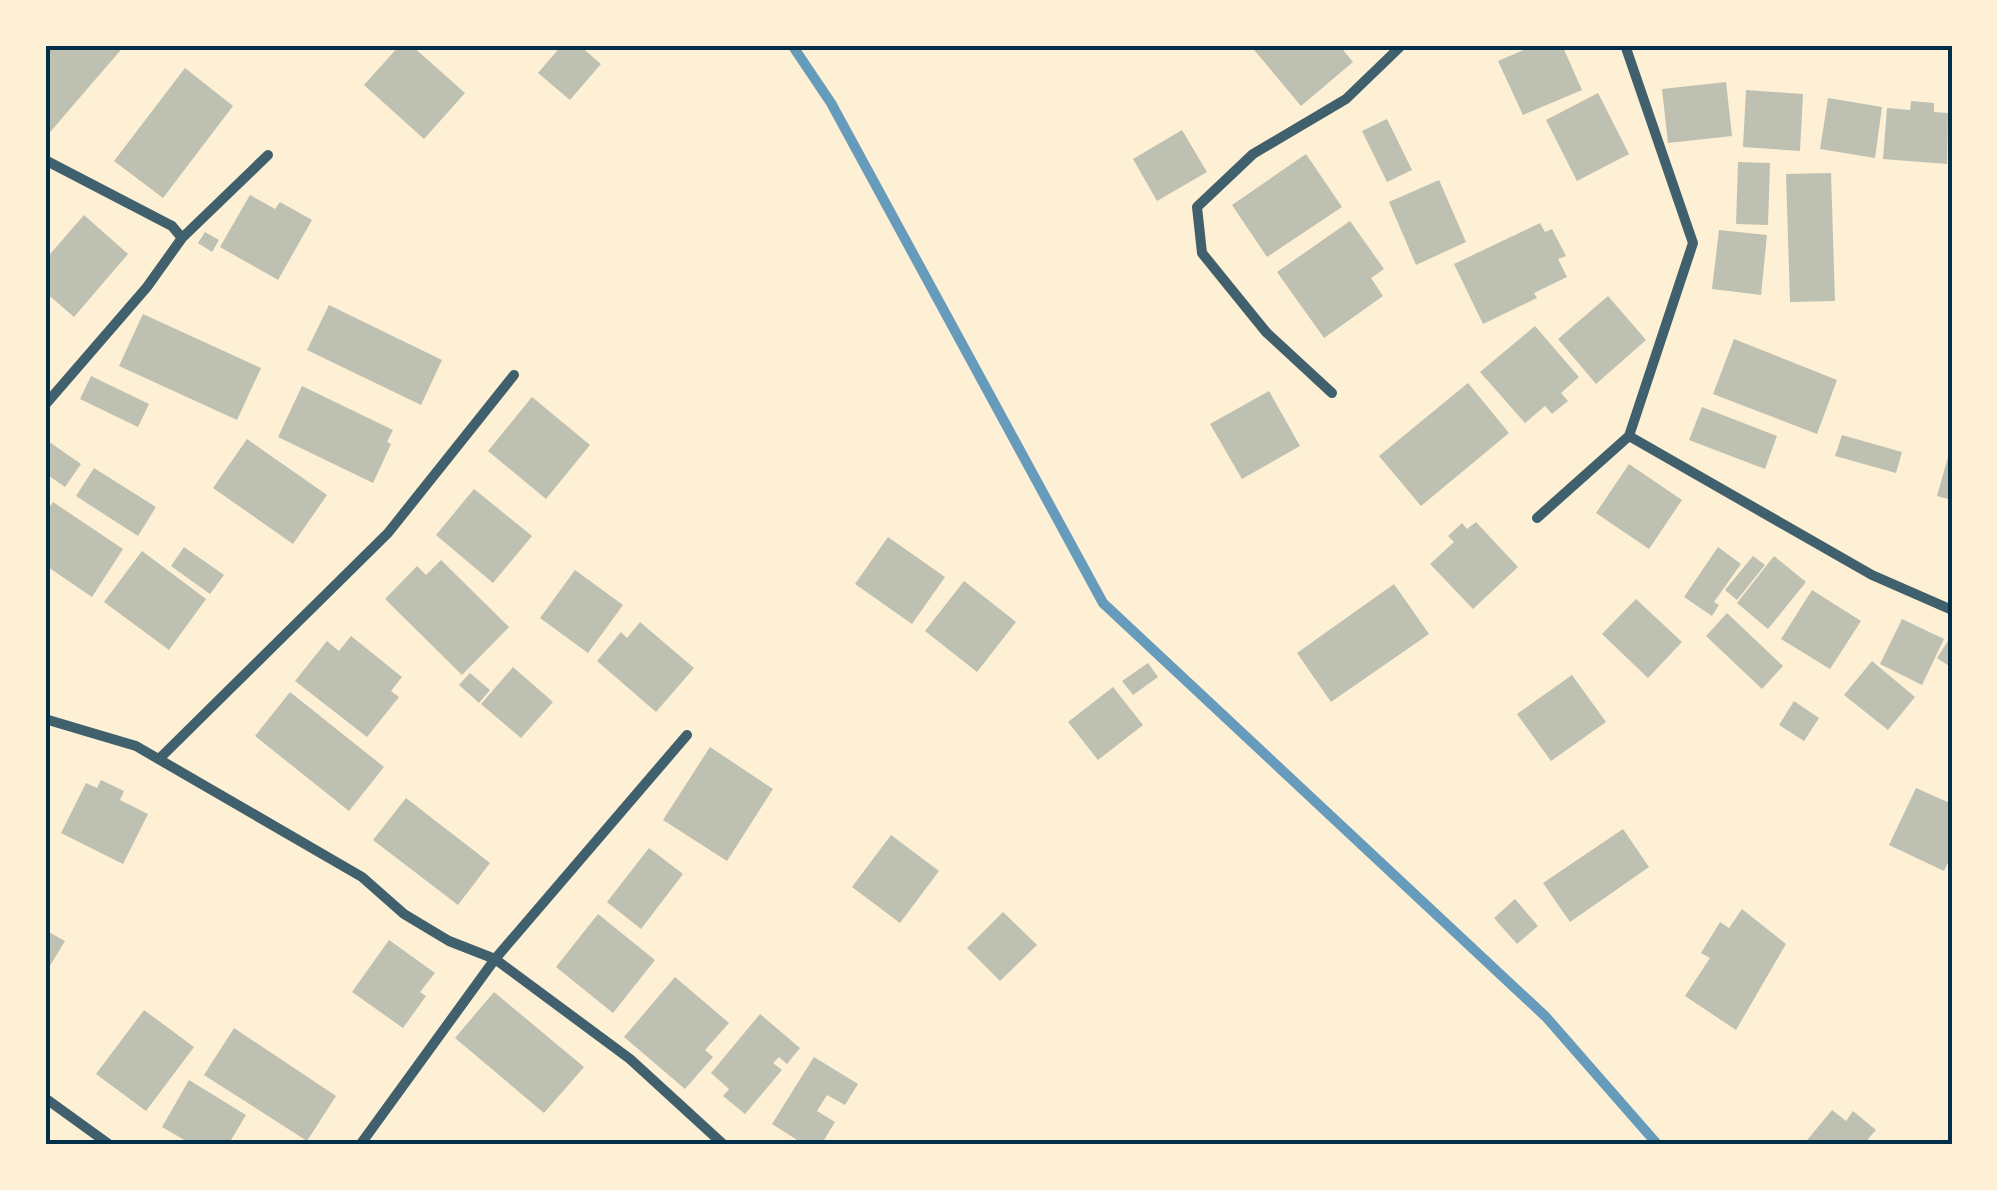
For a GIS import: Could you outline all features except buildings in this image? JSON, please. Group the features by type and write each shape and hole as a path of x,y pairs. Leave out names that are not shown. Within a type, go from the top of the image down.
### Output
{"street":[{"path":"1332,393 1266,332 1202,253 1196,207 1253,154 1346,100 1402,45"},
{"path":"1537,518 1629,436 1693,243 1625,45"},
{"path":"45,404 147,287 182,238 268,155"},
{"path":"45,160 172,226 182,238"},
{"path":"159,759 388,533 514,375"},
{"path":"1629,436 1872,575 1952,610"},
{"path":"45,719 136,746 362,876 404,914 449,941 495,959 630,1059 724,1145"},
{"path":"360,1145 495,959 688,735"},
{"path":"45,1098 110,1145"}],"waterway":[{"path":"792,45 831,103 1103,603 1546,1017 1658,1145"}]}
